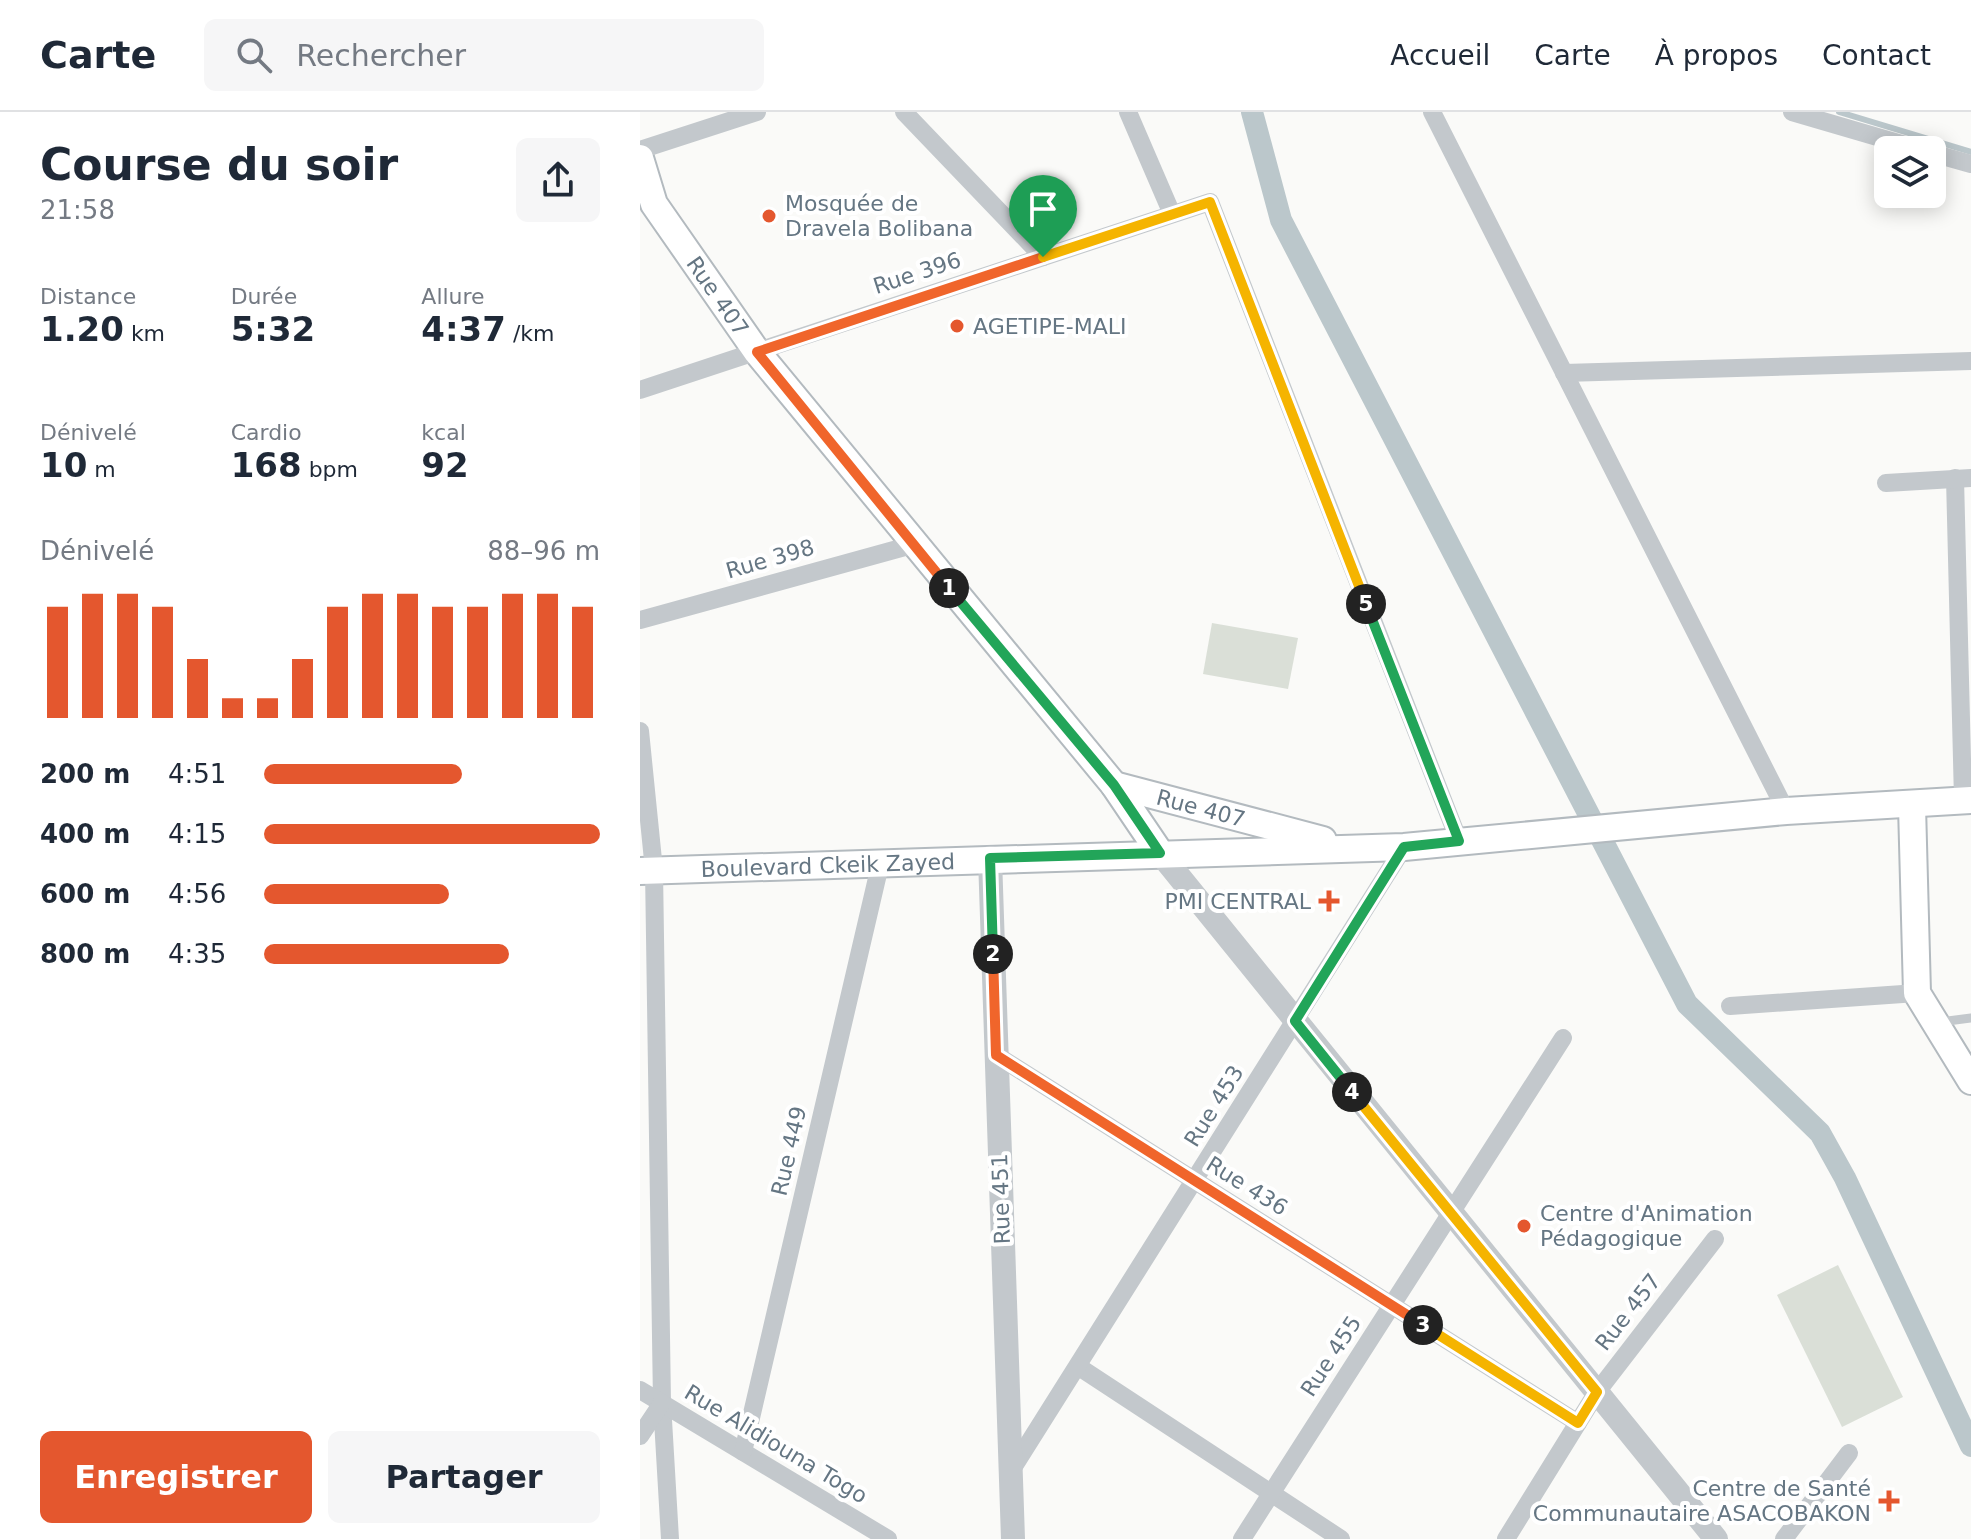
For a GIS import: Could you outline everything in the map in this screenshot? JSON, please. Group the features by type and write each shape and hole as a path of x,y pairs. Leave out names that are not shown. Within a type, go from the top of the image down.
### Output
{"main road":[{"name":"Rue 407","path":"640,158 654,204 757,352 912,545 1114,785 1354,849"},
{"path":"1114,785 1160,853"},
{"name":"Boulevard Ckeik Zayed","path":"647,870 1404,847 1786,811 1912,806 1967,800"},
{"path":"1912,806 1917,993 1932,1023 1971,1081"}],"street":[{"path":"640,150 757,112"},
{"path":"904,112 1043,257"},
{"path":"1128,112 1172,214"},
{"path":"1432,112 1786,811"},
{"path":"1792,112 1874,136"},
{"path":"1946,157 1971,164"},
{"name":"Rue 396","path":"640,390 1210,202 1459,841"},
{"path":"1564,373 1971,361"},
{"path":"1886,483 1963,478 1967,800"},
{"name":"Rue 398","path":"640,620 912,545"},
{"path":"640,731 654,963 662,1403 670,1539"},
{"name":"Rue 453","path":"1011,1471 1404,847"},
{"path":"1160,853 1716,1539"},
{"name":"Rue 451","path":"990,858 1013,1539"},
{"name":"Rue 449","path":"743,1452 881,861"},
{"path":"640,987 654,963"},
{"path":"1730,1006 1917,993"},
{"name":"Rue 455","path":"1242,1539 1563,1038"},
{"name":"Rue 436","path":"996,1055 1578,1423"},
{"name":"Rue 457","path":"1506,1539 1597,1392 1715,1239"},
{"path":"1079,1367 1341,1539"},
{"name":"Rue Alidiouna Togo","path":"640,1390 888,1539"},
{"path":"640,1436 662,1403"},
{"path":"1784,1539 1849,1453"}],"lane":[{"path":"1932,1023 1971,1018"}],"shaded area":[{"path":"1212,623 1298,638 1288,689 1203,674"},
{"path":"1838,1265 1903,1397 1842,1427 1777,1295"}],"waterway":[{"path":"1252,112 1281,220 1687,1004 1820,1133 1845,1178 1971,1446"},
{"path":"1839,112 1971,152"}],"place":[{"name":"Mosquée de Dravela Bolibana","path":"769,216"},
{"name":"AGETIPE-MALI","path":"957,326"},
{"name":"PMI CENTRAL","path":"1329,901"},
{"name":"Centre d'Animation Pédagogique","path":"1524,1226"},
{"name":"Centre de Santé Communautaire ASACOBAKON","path":"1889,1501"}],"route":[{"path":"1210,202 1459,841 1404,847 1295,1021 1597,1392 1578,1423 996,1055 990,858 1160,853 1114,785 912,545 757,352 1043,257 1210,202"}]}
